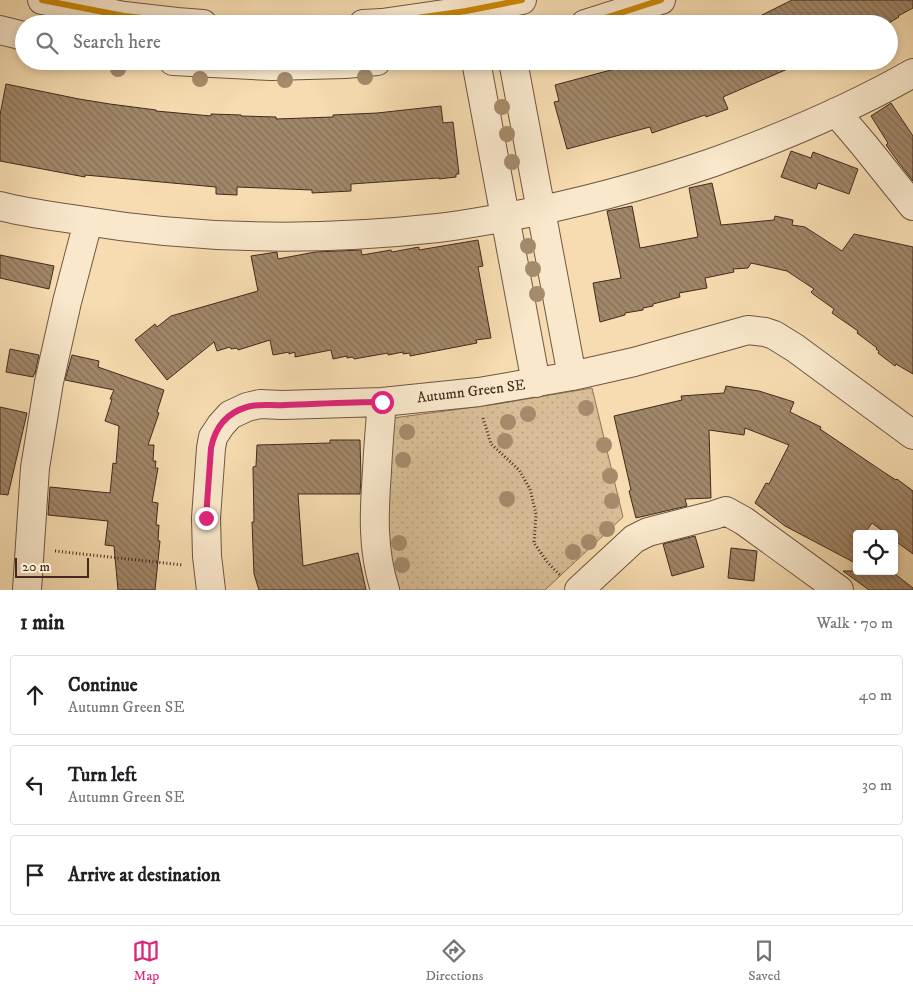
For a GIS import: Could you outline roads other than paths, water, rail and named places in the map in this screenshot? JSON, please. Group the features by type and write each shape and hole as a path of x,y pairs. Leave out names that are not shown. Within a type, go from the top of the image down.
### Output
{"street":[{"path":"42,0 119,15"},
{"path":"614,15 661,0"},
{"path":"481,15 510,9"},
{"path":"0,30 15,34"},
{"name":"Autumn Green SE","path":"478,70 536,382"},
{"path":"515,70 572,376"},
{"path":"0,206 125,228 248,237 341,236 440,228 541,211 611,194 675,175 751,148 836,112 913,73"},
{"path":"836,112 913,206"},
{"path":"27,590 35,468 50,382 88,222"},
{"name":"Autumn Green SE","path":"210,578 206,518 213,437 220,425 230,416 239,410 260,404 382,402 479,392 572,376 634,362 748,330 774,334 913,435"},
{"path":"382,402 374,540 380,575 385,590"},
{"path":"571,583 634,539 648,532 726,511 744,521 839,590"}]}
